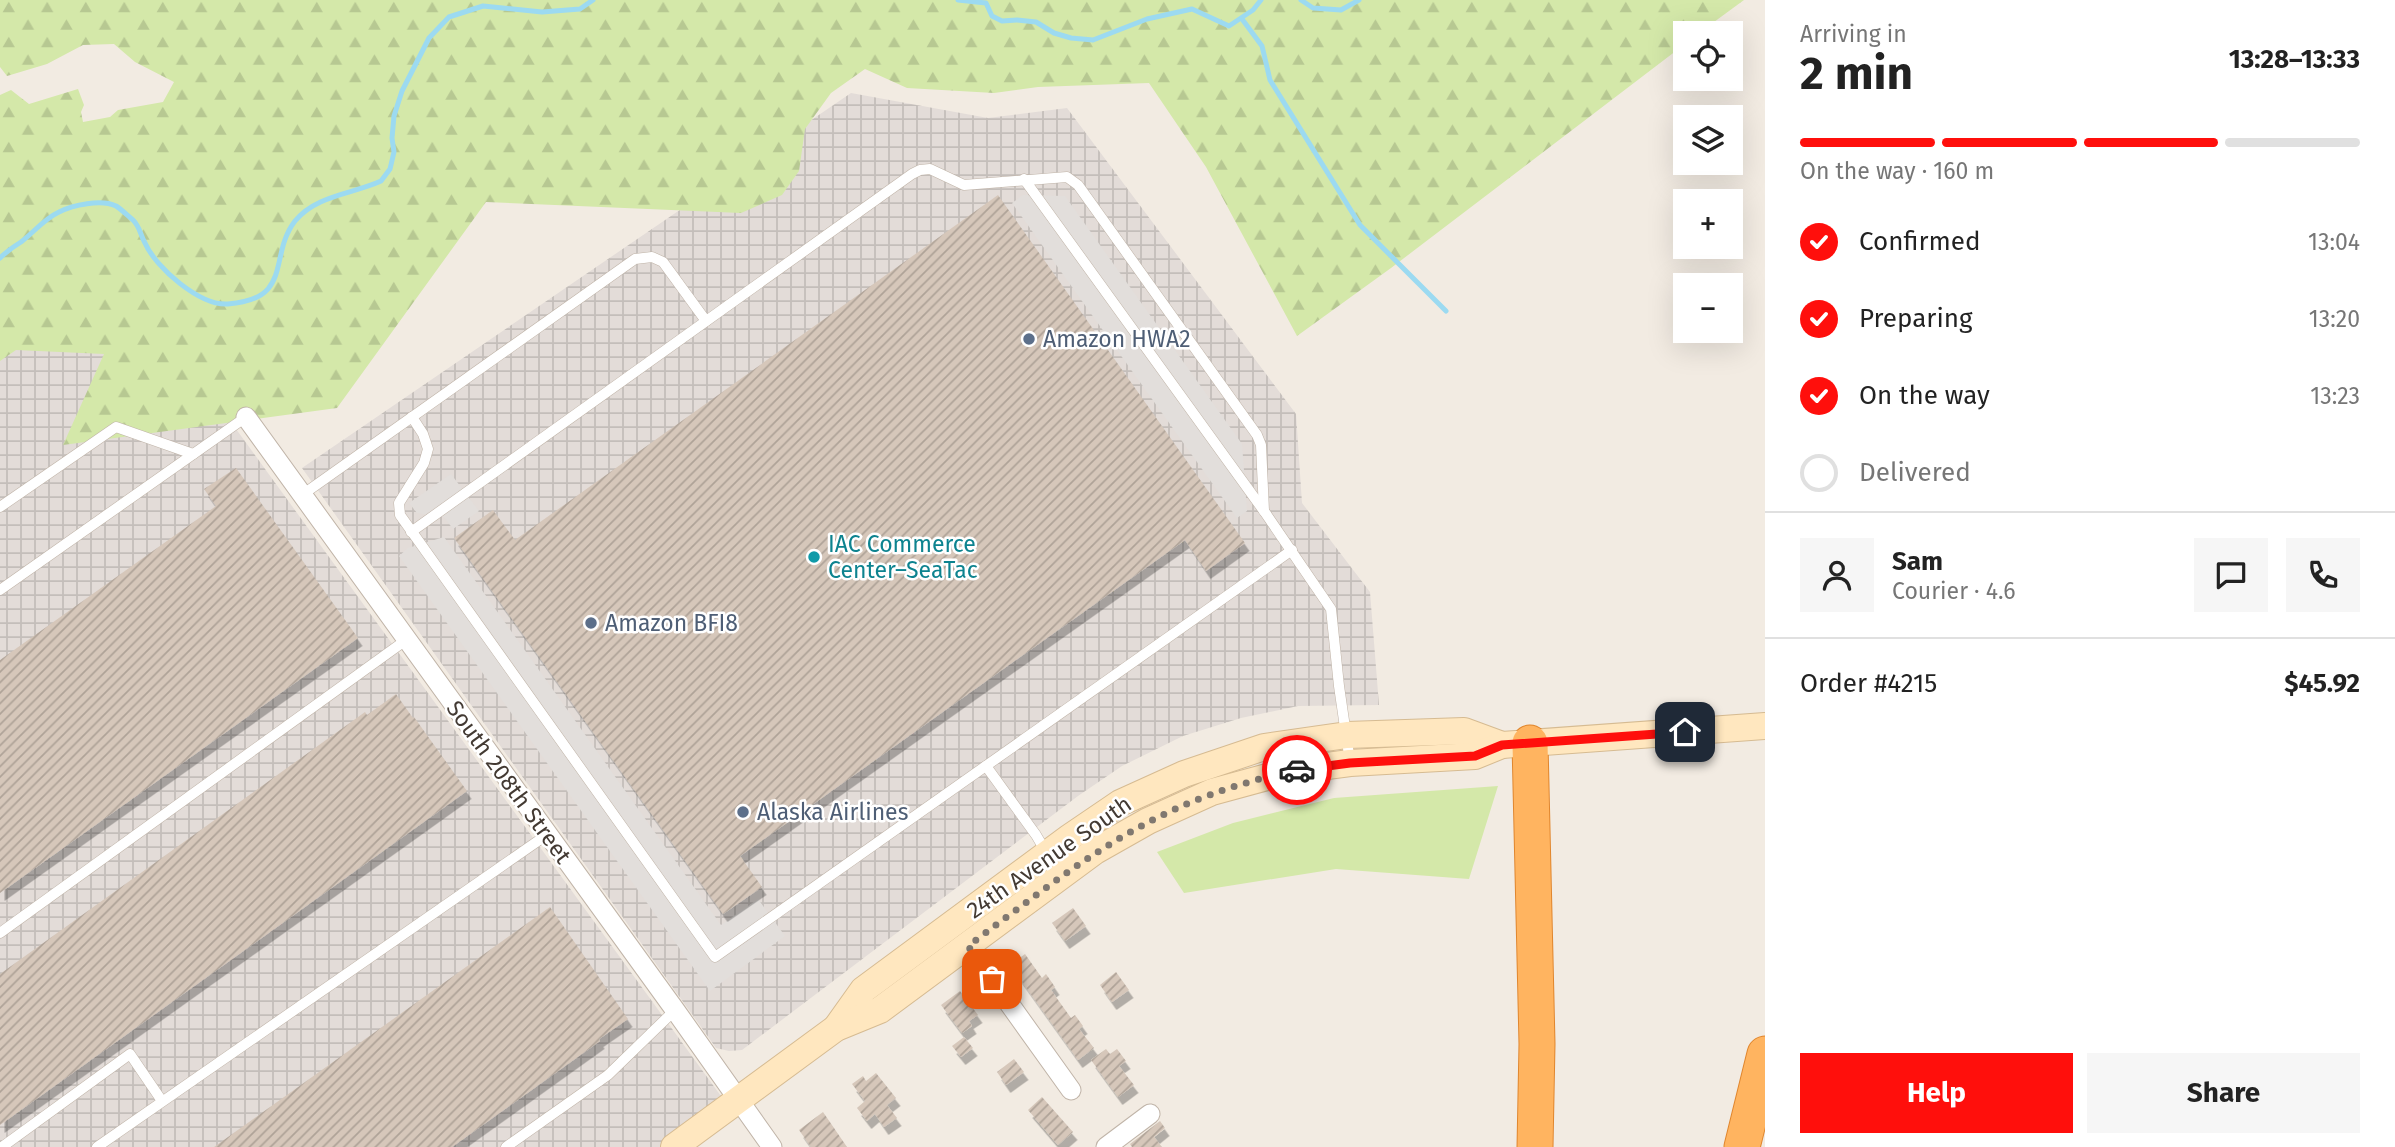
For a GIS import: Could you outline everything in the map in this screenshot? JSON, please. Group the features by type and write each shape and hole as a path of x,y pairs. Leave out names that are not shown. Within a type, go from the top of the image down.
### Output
{"highway":[{"path":"1516,744 1537,1044 1535,1147"},
{"path":"1742,1147 1765,1054"}],"street":[{"name":"South 208th Street","path":"246,417 676,1010 772,1147"},
{"name":"24th Avenue South","path":"674,1147 836,1028 880,1010 1095,851 1147,821 1212,792 1289,771 1350,763 1475,756 1516,744 1765,726"},
{"name":"24th Avenue South","path":"836,1028 863,990 1120,803 1184,774 1264,747 1346,735 1464,731 1516,744"},
{"path":"968,946 1070,1090"},
{"path":"1106,1147 1150,1114"}],"lane":[{"path":"411,532 912,174 930,169 964,185 1067,177 1078,185 1257,435 1261,445 1264,511"},
{"path":"1024,179 1331,608 1350,763"},
{"path":"302,495 635,259 652,257 663,262 706,321"},
{"path":"412,416 423,433 428,449 424,463 399,503 400,515 715,957 1292,550"},
{"path":"0,590 246,417"},
{"path":"0,507 116,427 193,454"},
{"path":"0,933 406,640"},
{"path":"986,766 1048,855"},
{"path":"97,1147 548,834"},
{"path":"506,1147 608,1075 676,1010"},
{"path":"2,1147 130,1054 162,1101"}],"shaded area":[{"path":"851,93 988,118 1067,108 1296,414 1302,503 1370,592 1379,705 1298,706 1241,718 1183,736 1122,766 1078,796 742,1050 729,1051 716,1048 302,468"},
{"path":"1023,195 1065,196 1242,444 1247,511 1237,518 1012,203"},
{"path":"92,231 726,1103 663,1147 0,1147 0,294"},
{"path":"451,474 479,511 453,529 444,517 417,513 409,503"},
{"path":"444,537 721,925 758,899 785,936 710,991 399,556 408,548"}],"green space":[{"path":"0,0 1744,0 1715,21 1673,21 1673,53 1391,268 1297,336 1206,167 1149,83 1038,87 994,93 907,88 865,69 831,93 805,129 799,171 782,195 741,213 486,202 337,408 63,445 104,354 16,350 0,361 0,95 11,90 29,104 78,89 84,105 81,112 83,122 110,117 118,110 163,102 174,82 135,62 114,44 83,45 47,64 7,76 0,67"},
{"path":"1498,786 1469,879 1336,869 1184,893 1157,852 1233,823 1334,798"}],"building":[{"name":"IAC Commerce Center–SeaTac","path":"998,195 1245,543 1206,571 1185,540 740,856 762,887 723,914 454,538 493,510 515,540"},
{"path":"236,468 358,638 0,893 0,660 216,506 204,489"},
{"path":"396,694 467,791 0,1125 0,974 365,712 367,715"},
{"path":"550,907 628,1019 452,1147 214,1147"},
{"path":"1073,908 1086,926 1065,941 1052,923"},
{"path":"1025,954 1042,978 1046,974 1055,987 1051,990 1071,1018 1075,1015 1083,1026 1079,1029 1094,1048 1078,1060 1010,965"},
{"path":"1116,972 1129,990 1112,1002 1100,985"},
{"path":"960,991 978,1015 969,1021 972,1026 962,1033 941,1005"},
{"path":"964,1037 973,1048 961,1057 952,1046"},
{"path":"1106,1049 1110,1054 1117,1049 1126,1061 1119,1066 1134,1085 1118,1097 1091,1060"},
{"path":"1014,1059 1024,1072 1006,1085 997,1072"},
{"path":"876,1073 896,1098 887,1105 897,1118 884,1127 875,1114 867,1121 857,1108 865,1101 852,1084 863,1076 866,1081"},
{"path":"1042,1097 1073,1132 1058,1145 1028,1110"},
{"path":"823,1112 847,1147 811,1147 799,1130"},
{"path":"1160,1121 1165,1128 1154,1137 1162,1147 1132,1147 1130,1144"}],"waterway":[{"path":"0,258 59,212 72,207 103,203 118,207 133,220 159,263 192,292 205,299 228,304 263,294 276,274 287,234 304,212 324,200 381,181 390,169 394,152 394,116 402,91 429,38 449,17 483,6 542,12 580,9 593,0"},
{"path":"958,0 986,3 992,16 1002,21 1036,22 1054,33 1093,40 1147,19 1192,9 1229,26 1253,10 1261,0"},
{"path":"1301,0 1313,8 1341,10 1359,0"},
{"path":"1242,19 1262,46 1270,80 1360,225 1446,311"}],"way so far":[{"path":"992,979 968,946 1095,851 1147,821 1212,792 1297,770"}],"place":[{"name":"Amazon HWA2","path":"1029,339"},
{"name":"IAC Commerce Center–SeaTac","path":"814,557"},
{"name":"Amazon BFI8","path":"591,623"},
{"name":"Alaska Airlines","path":"743,812"}],"route":[{"path":"1297,770 1350,763 1475,756 1502,745 1685,732"}]}
